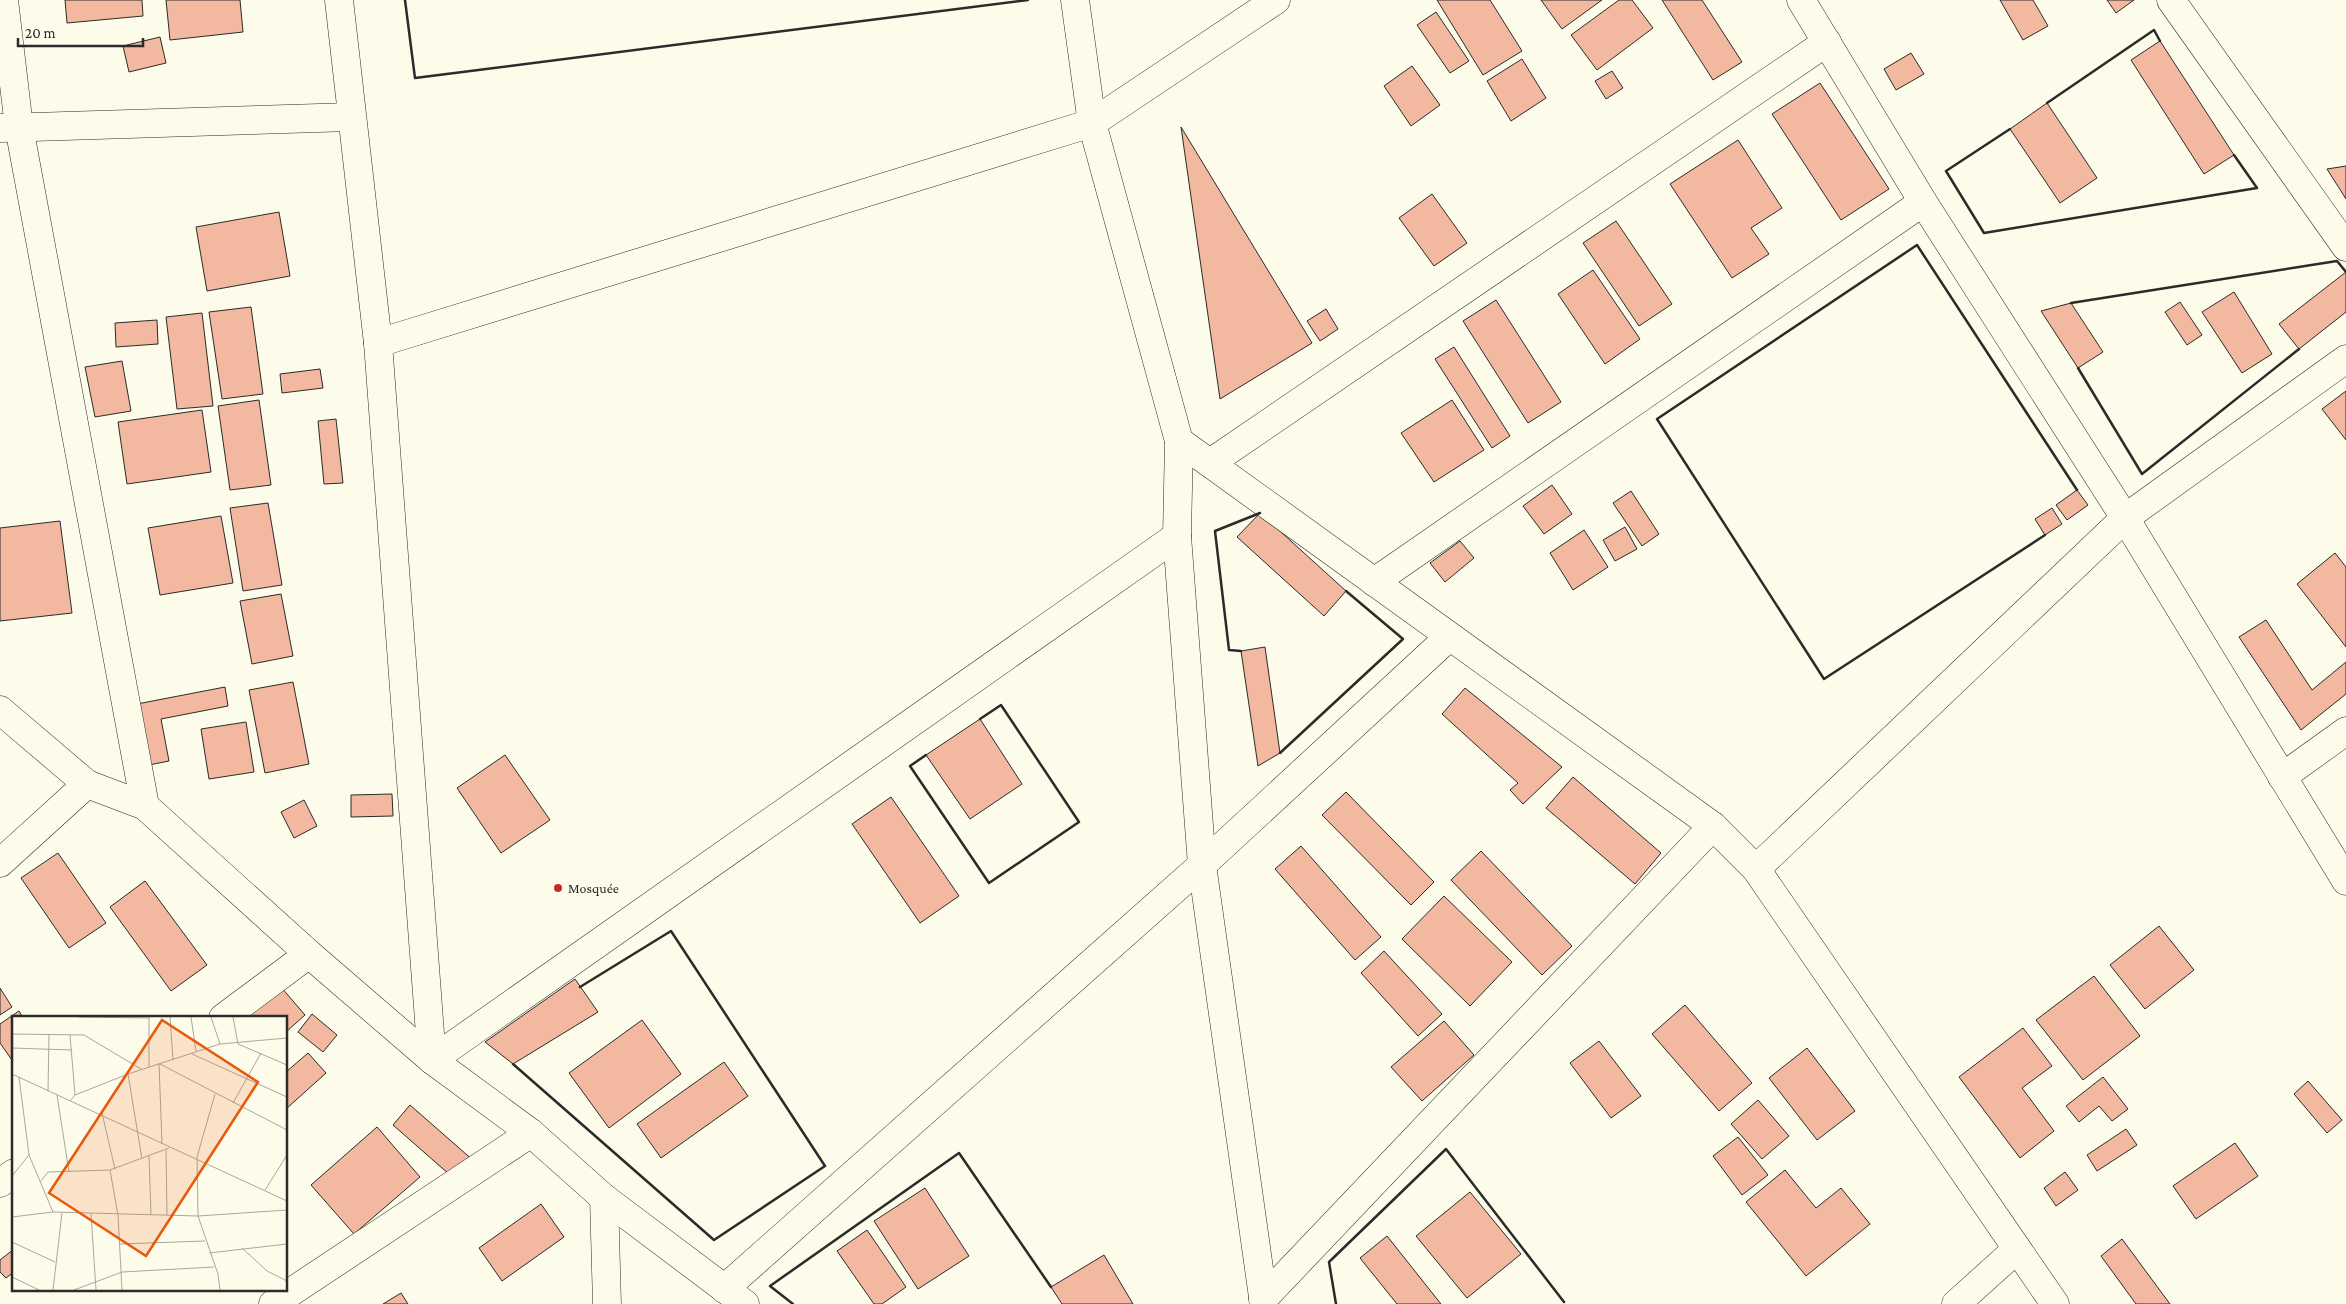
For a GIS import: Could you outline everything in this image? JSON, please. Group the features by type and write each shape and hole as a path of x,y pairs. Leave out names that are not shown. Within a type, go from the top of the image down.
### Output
{"street":[{"path":"4,0 9,127 145,806"},
{"path":"339,0 378,343 432,1060"},
{"path":"1075,0 1092,123 1179,442 1177,536 1202,865 1264,1302"},
{"path":"378,343 1092,123 1276,0"},
{"path":"1801,0 1923,202 2125,518 2346,881"},
{"path":"2171,0 2346,247"},
{"path":"1210,463 1827,42"},
{"path":"9,127 351,117"},
{"path":"1374,582 1923,202"},
{"path":"1756,869 2125,518 2346,358"},
{"path":"1179,442 1713,826 1756,869 2055,1304"},
{"path":"432,1060 1177,536"},
{"path":"0,710 87,784 145,806 309,954 432,1060 531,1133 604,1198 735,1297 1449,637"},
{"path":"2282,777 2346,731"},
{"path":"0,863 87,784"},
{"path":"1264,1302 1713,826"},
{"path":"227,1016 309,954"},
{"path":"273,1304 531,1133"},
{"path":"0,1184 12,1175"},
{"path":"604,1198 607,1304"},
{"path":"1956,1304 2017,1249"}],"building":[{"path":"65,0 142,0 143,16 67,23"},
{"path":"166,0 240,0 243,32 170,40"},
{"path":"1437,0 1490,0 1522,51 1483,75"},
{"path":"1541,0 1602,0 1562,29"},
{"path":"1619,0 1632,0 1653,28 1597,70 1571,35"},
{"path":"1662,0 1702,0 1742,62 1713,80"},
{"path":"2000,0 2033,0 2048,26 2023,40"},
{"path":"2107,0 2134,0 2116,13"},
{"path":"1436,12 1469,61 1450,73 1417,25"},
{"path":"160,37 166,63 129,72 123,46"},
{"path":"2160,41 2234,155 2204,174 2131,60"},
{"path":"1911,53 1924,74 1896,90 1884,69"},
{"path":"1522,59 1546,98 1511,121 1487,81"},
{"path":"1412,66 1440,105 1411,126 1384,86"},
{"path":"1612,71 1623,88 1606,99 1595,81"},
{"path":"1820,83 1889,189 1841,220 1772,114"},
{"path":"2047,103 2097,178 2060,203 2010,129"},
{"path":"1181,127 1312,343 1220,399"},
{"path":"1738,140 1782,208 1751,228 1769,254 1732,278 1670,184"},
{"path":"2346,166 2346,199 2327,169"},
{"path":"1432,194 1467,243 1434,266 1399,218"},
{"path":"279,212 290,276 207,291 196,227"},
{"path":"1616,221 1672,304 1639,326 1583,243"},
{"path":"1593,270 1640,339 1605,364 1558,294"},
{"path":"2346,272 2346,312 2299,349 2279,324"},
{"path":"2234,292 2272,354 2242,373 2202,312"},
{"path":"1496,300 1561,402 1528,423 1463,321"},
{"path":"2180,302 2202,335 2187,345 2165,312"},
{"path":"2071,303 2103,352 2078,368 2041,311"},
{"path":"251,307 263,394 222,399 209,312"},
{"path":"1326,309 1338,329 1320,341 1307,321"},
{"path":"202,313 213,406 177,409 166,317"},
{"path":"157,320 158,344 116,347 115,323"},
{"path":"1454,347 1510,436 1492,448 1435,359"},
{"path":"122,361 131,411 95,417 85,367"},
{"path":"320,369 323,388 282,393 280,374"},
{"path":"2346,391 2346,440 2322,409"},
{"path":"259,400 271,485 230,490 218,406"},
{"path":"1452,400 1484,450 1434,482 1401,433"},
{"path":"202,410 211,472 127,484 118,422"},
{"path":"336,419 343,483 324,484 318,421"},
{"path":"1552,485 1572,514 1544,534 1523,506"},
{"path":"2077,490 2088,505 2067,520 2056,505"},
{"path":"1631,491 1659,534 1642,546 1613,503"},
{"path":"268,503 282,585 243,591 230,508"},
{"path":"2052,508 2062,524 2045,535 2035,519"},
{"path":"1260,513 1346,591 1324,616 1237,537"},
{"path":"221,516 233,583 160,595 148,528"},
{"path":"60,521 72,613 0,621 0,528"},
{"path":"1625,527 1637,549 1615,561 1603,540"},
{"path":"1584,530 1608,567 1573,590 1550,553"},
{"path":"1460,541 1474,558 1445,582 1430,563"},
{"path":"2335,553 2346,567 2346,647 2297,584"},
{"path":"281,594 293,656 252,664 240,601"},
{"path":"2266,620 2312,690 2346,662 2346,694 2301,730 2239,637"},
{"path":"1265,647 1280,753 1258,766 1241,651"},
{"path":"293,682 309,764 265,773 249,690"},
{"path":"225,687 228,706 161,719 169,761 149,765 137,704"},
{"path":"1465,688 1562,767 1523,804 1510,790 1518,783 1442,714"},
{"path":"980,719 1022,784 970,819 926,755"},
{"path":"246,722 254,772 209,779 201,729"},
{"path":"505,755 550,820 501,853 457,788"},
{"path":"1573,777 1661,853 1635,884 1546,808"},
{"path":"1346,792 1434,882 1411,905 1322,815"},
{"path":"392,794 393,816 351,817 351,795"},
{"path":"891,797 959,896 920,923 852,824"},
{"path":"304,800 317,826 294,838 281,812"},
{"path":"1301,846 1381,937 1355,960 1275,869"},
{"path":"1481,851 1572,946 1542,975 1451,880"},
{"path":"58,853 106,923 69,948 21,878"},
{"path":"145,881 207,965 171,991 110,907"},
{"path":"1444,896 1512,962 1470,1006 1402,939"},
{"path":"2159,926 2194,970 2145,1009 2110,965"},
{"path":"1384,951 1442,1014 1418,1036 1361,973"},
{"path":"2094,976 2140,1036 2083,1080 2036,1020"},
{"path":"575,979 598,1012 513,1064 485,1042"},
{"path":"281,987 305,1015 288,1030 288,1016 248,1016"},
{"path":"0,988 12,1007 0,1015"},
{"path":"1685,1005 1752,1083 1719,1111 1652,1034"},
{"path":"19,1011 22,1016 12,1016 12,1060 0,1043 0,1024"},
{"path":"312,1014 337,1035 323,1052 298,1032"},
{"path":"642,1020 681,1074 609,1128 569,1073"},
{"path":"1444,1021 1474,1055 1422,1101 1391,1067"},
{"path":"2023,1028 2052,1066 2022,1088 2054,1131 2020,1158 1959,1077"},
{"path":"1599,1041 1641,1096 1611,1118 1570,1063"},
{"path":"1807,1048 1855,1111 1817,1140 1769,1078"},
{"path":"308,1053 326,1073 288,1107 288,1070"},
{"path":"724,1062 748,1096 661,1158 637,1124"},
{"path":"2103,1077 2128,1109 2112,1121 2099,1106 2079,1122 2066,1106"},
{"path":"2308,1081 2342,1120 2327,1133 2294,1094"},
{"path":"1758,1100 1789,1136 1762,1159 1731,1124"},
{"path":"410,1105 483,1169 466,1189 393,1125"},
{"path":"377,1127 420,1177 354,1234 311,1185"},
{"path":"2126,1129 2137,1145 2097,1171 2087,1155"},
{"path":"1738,1137 1768,1175 1742,1195 1713,1156"},
{"path":"2235,1143 2258,1176 2196,1219 2173,1186"},
{"path":"1785,1170 1816,1208 1841,1188 1870,1224 1806,1276 1746,1202"},
{"path":"2065,1172 2078,1190 2056,1206 2044,1188"},
{"path":"925,1188 969,1256 918,1289 874,1221"},
{"path":"1470,1192 1521,1254 1467,1298 1416,1236"},
{"path":"541,1204 564,1237 502,1281 479,1248"},
{"path":"867,1230 906,1287 882,1304 874,1304 837,1251"},
{"path":"1387,1236 1441,1304 1397,1304 1360,1258"},
{"path":"2122,1239 2170,1304 2136,1304 2101,1256"},
{"path":"12,1251 12,1274 6,1278 0,1272 0,1260"},
{"path":"1104,1255 1133,1304 1062,1304 1051,1287"},
{"path":"401,1293 408,1304 383,1304"}],"wall":[{"path":"405,0 415,78 1028,0"},
{"path":"2047,103 2154,30 2160,41"},
{"path":"2010,129 1946,171 1984,233 2257,188 2234,155"},
{"path":"2045,535 1824,679 1657,419 1917,245 2077,490"},
{"path":"2071,303 2337,261 2346,272"},
{"path":"2078,368 2142,474 2299,349"},
{"path":"1241,651 1229,650 1215,531 1260,513"},
{"path":"1280,753 1403,639 1346,591"},
{"path":"926,755 910,766 989,883 1079,822 1001,705 980,719"},
{"path":"513,1064 714,1240 825,1166 671,931 580,987"},
{"path":"1336,1304 1329,1262 1446,1149 1564,1302"},
{"path":"793,1304 770,1286 959,1153 1051,1287"}],"place":[{"name":"Mosquée","path":"558,888"}]}
